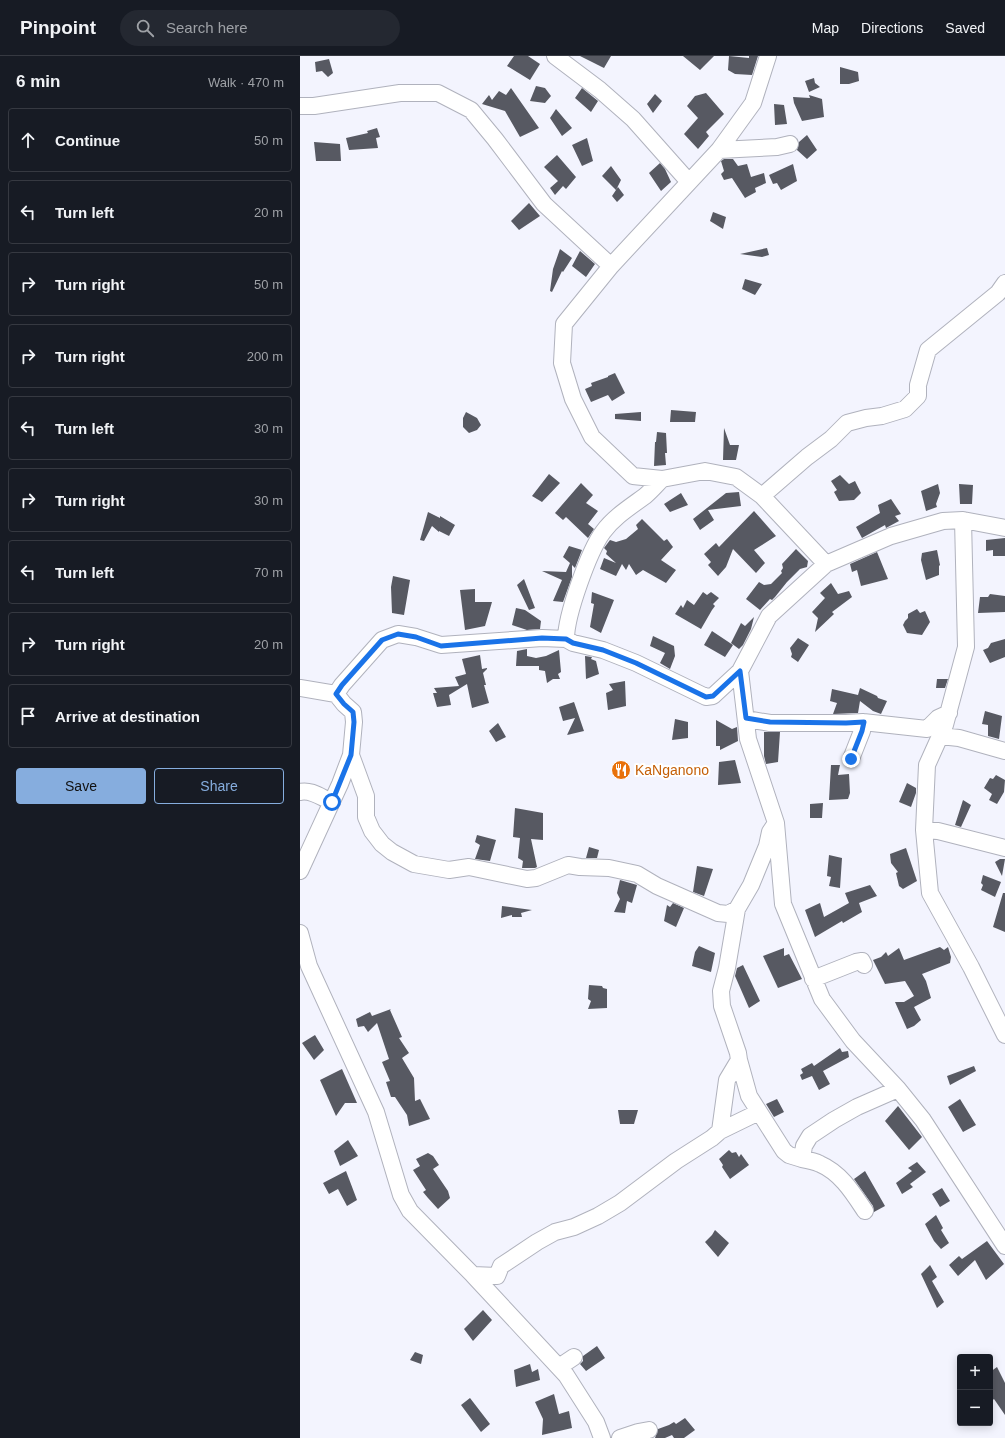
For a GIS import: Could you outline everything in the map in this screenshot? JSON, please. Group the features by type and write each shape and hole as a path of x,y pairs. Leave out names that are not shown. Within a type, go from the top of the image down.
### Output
{"street":[{"path":"555,56 600,90 633,118 689,182"},
{"path":"768,56 753,103 718,150 611,266 564,324 562,363 573,399 592,437 633,476 662,479 705,471 736,477 762,496 826,564"},
{"path":"300,106 314,106 400,93 438,93 470,110 495,139 544,204 611,266"},
{"path":"718,150 777,147 790,144"},
{"path":"762,496 807,457 831,439 847,423 882,416 905,409 918,396 918,385 928,350 998,293 1005,283"},
{"path":"566,639 566,629 573,603 591,555 603,532 622,513 646,495 662,479"},
{"path":"336,694 342,685 382,640 398,634 416,637 441,646 542,638 566,639 573,643 603,650 636,663 706,697 713,696 740,671 769,616 826,564 891,536 943,521 963,520 1005,528"},
{"path":"963,520 966,647 946,725 926,765 924,830 930,893 972,967 1005,1035"},
{"path":"740,671 748,739 776,823 783,904 822,999 853,1041 898,1089 923,1120 1005,1246"},
{"path":"300,688 336,694 353,712 354,722 351,755 332,802 300,871"},
{"path":"746,718 770,722 864,722 927,729 938,718 948,713"},
{"path":"851,759 864,722"},
{"path":"940,736 959,738 1005,751"},
{"path":"351,755 366,796 366,817 372,831 382,844 392,852 414,864 449,870 469,867 527,879 536,878 568,865 609,868 637,874 657,886 718,913 728,914 737,909"},
{"path":"300,792 302,791 316,794 332,802"},
{"path":"776,823 770,832 767,846 751,885 737,909 721,991 722,1006 738,1053 749,1096 784,1151 789,1155 820,1164 836,1174 851,1191 865,1211"},
{"path":"924,830 938,831 1005,848"},
{"path":"300,933 309,966 376,1112 401,1195 410,1211 474,1275 566,1375 596,1422 602,1438"},
{"path":"813,979 856,962 862,961 864,965"},
{"path":"720,1131 728,1080 739,1060"},
{"path":"802,1159 804,1146 810,1136 840,1117 898,1089"},
{"path":"474,1275 497,1276 501,1266 531,1246 555,1232 574,1227 598,1216 620,1203 676,1161 712,1138 720,1131 759,1112"},
{"path":"559,1368 574,1357"},
{"path":"620,1438 649,1430"}],"building":[{"path":"514,56 528,56 540,64 530,80 507,66"},
{"path":"580,56 611,56 604,68"},
{"path":"683,56 714,56 700,70"},
{"path":"729,56 749,58 749,56 758,56 752,75 735,74 728,70"},
{"path":"329,59 333,73 328,77 322,71 316,72 315,62"},
{"path":"840,67 858,72 859,81 849,84 840,84"},
{"path":"814,78 815,83 820,87 809,92 805,81"},
{"path":"536,86 545,88 551,96 545,103 530,101"},
{"path":"511,88 539,128 520,137 505,111 482,104 489,95 492,100 499,91 506,95"},
{"path":"582,88 598,101 591,112 575,98"},
{"path":"706,93 724,114 706,132 709,136 698,149 684,134 698,118 687,106 695,96"},
{"path":"655,94 662,101 653,113 647,104"},
{"path":"809,95 822,99 824,117 802,121 793,97 810,98"},
{"path":"774,104 784,105 787,124 775,125"},
{"path":"556,109 572,128 562,136 550,118"},
{"path":"377,128 380,137 376,138 378,148 349,150 346,138 368,133 367,131"},
{"path":"807,135 817,150 807,159 797,150 799,142"},
{"path":"587,138 593,161 582,166 572,145"},
{"path":"314,142 340,144 341,161 316,161"},
{"path":"557,155 576,177 566,189 563,186 555,195 550,188 558,181 544,167"},
{"path":"724,159 733,159 738,166 747,164 751,177 764,173 766,183 755,188 756,192 745,198 732,178 724,180 721,174 724,171 721,161"},
{"path":"660,163 665,169 671,182 661,191 649,173"},
{"path":"793,164 797,181 781,190 777,183 773,184 769,175"},
{"path":"611,166 621,180 616,190 602,176"},
{"path":"618,187 624,195 617,202 612,196"},
{"path":"529,203 540,216 519,230 511,221"},
{"path":"713,212 726,217 723,229 710,221"},
{"path":"767,248 769,255 762,257 740,254"},
{"path":"560,249 572,258 563,272 562,271 552,292 550,291 553,269"},
{"path":"580,251 595,264 586,277 572,266"},
{"path":"745,279 762,284 755,295 742,289"},
{"path":"615,373 625,393 612,401 608,395 591,402 585,389 592,386 591,383"},
{"path":"671,410 696,412 695,422 670,422"},
{"path":"466,412 477,418 481,425 477,430 469,433 463,427 463,418"},
{"path":"641,412 641,421 615,419 615,414"},
{"path":"724,428 730,445 739,445 736,460 723,460"},
{"path":"657,432 666,433 666,465 654,466"},
{"path":"549,474 560,483 542,502 532,496"},
{"path":"840,475 849,484 855,481 861,493 854,500 839,501 834,492 837,490 831,481"},
{"path":"581,483 593,495 586,503 598,511 588,524 594,529 588,538 566,517 563,520 555,513"},
{"path":"938,484 940,493 936,504 937,507 926,511 921,491"},
{"path":"959,484 973,485 972,504 960,504"},
{"path":"739,492 741,506 708,510 714,520 700,530 693,519 726,493"},
{"path":"681,493 688,505 670,512 664,504"},
{"path":"891,499 901,514 895,516 899,521 886,528 885,525 862,538 856,527 880,513 878,505"},
{"path":"754,511 776,536 754,550 765,563 756,573 733,549 726,567 718,576 708,565 711,562 704,554 716,543 719,547"},
{"path":"428,512 440,518 440,516 455,525 449,536 439,532 432,526 424,541 420,540"},
{"path":"642,519 664,541 667,539 673,547 661,560 676,570 666,583 643,570 636,575 629,564 626,570 622,564 616,576 600,569 604,558 616,563 606,554 607,551 604,548 610,540 616,542 626,539 638,529 636,525"},
{"path":"1005,538 1005,556 993,556 993,550 986,551 986,540"},
{"path":"569,546 582,550 575,568 572,565 572,577 563,602 553,601 562,580 542,571 566,572 570,563 563,557"},
{"path":"796,549 808,561 807,567 800,569 775,597 772,600 770,599 760,610 746,599 759,582 764,585 771,584 782,573 782,564"},
{"path":"937,550 940,565 939,575 926,580 921,560 922,553"},
{"path":"877,552 888,579 861,586 857,570 852,572 850,564"},
{"path":"393,576 410,580 404,615 392,613 391,587"},
{"path":"524,579 535,608 529,610 517,585"},
{"path":"831,583 838,594 849,591 852,597 832,612 834,614 815,632 818,618 812,612 825,598 820,593"},
{"path":"475,589 475,602 492,602 485,626 465,630 460,590"},
{"path":"592,592 614,600 601,633 590,627 594,604 591,603"},
{"path":"703,592 707,595 711,592 719,598 713,604 715,606 701,629 675,614 681,605 683,608 687,600 694,605"},
{"path":"990,594 1005,596 1005,612 978,613 980,597 988,597"},
{"path":"516,608 525,610 541,621 540,629 527,630 512,625"},
{"path":"917,609 920,613 925,611 930,622 922,635 907,633 903,625 908,618 908,614"},
{"path":"754,617 751,629 743,645 739,649 731,643 741,623 745,626"},
{"path":"712,631 733,645 725,657 704,645"},
{"path":"653,636 674,646 675,656 670,669 660,663 665,653 650,646"},
{"path":"798,638 809,645 798,662 791,657 792,654 790,648"},
{"path":"1005,639 1005,657 990,663 983,650 988,648 991,643"},
{"path":"527,649 527,656 536,658 546,656 559,650 561,672 558,674 560,679 553,679 547,683 545,671 539,670 539,666 516,666 517,651"},
{"path":"480,655 482,669 487,668 483,673 486,685 484,685 489,703 472,708 467,684 449,695 451,705 437,707 433,693 437,693 434,688 459,686 455,677 466,674 462,659"},
{"path":"585,656 592,657 591,659 596,661 599,674 586,679"},
{"path":"937,679 948,679 945,688 936,688"},
{"path":"625,681 626,706 608,710 606,693 613,690 609,684"},
{"path":"860,688 877,696 878,698 887,701 881,714 873,711 860,701 858,713 833,714 837,703 830,701 832,689 858,695"},
{"path":"574,702 584,731 567,735 575,718 563,721 559,707"},
{"path":"985,711 1002,716 999,739 988,736 988,725 982,724"},
{"path":"675,719 688,722 688,738 672,740"},
{"path":"716,720 732,729 737,727 738,741 720,750 720,746 716,746"},
{"path":"498,723 506,737 496,742 489,731"},
{"path":"764,732 780,732 778,762 766,764 764,756"},
{"path":"735,760 741,783 718,785 719,762"},
{"path":"831,765 840,765 838,775 849,774 850,793 848,799 829,800"},
{"path":"996,775 1005,780 1004,792 997,804 989,800 992,794 984,788 990,778 993,779"},
{"path":"907,783 916,788 916,793 911,807 899,802"},
{"path":"963,800 971,805 961,827 955,825"},
{"path":"823,803 822,818 810,818 810,804"},
{"path":"515,808 543,813 543,840 531,839 537,867 535,868 522,868 523,861 518,858 520,838 513,837"},
{"path":"477,835 496,840 490,861 475,859 480,845 475,842"},
{"path":"589,847 599,850 597,858 586,858"},
{"path":"906,848 917,881 903,889 899,886 896,873 898,872 891,863 890,854"},
{"path":"829,855 842,858 840,888 829,886 831,877 827,876"},
{"path":"1000,859 1005,859 1002,876 995,862"},
{"path":"697,866 713,869 704,896 693,892"},
{"path":"983,875 1001,882 995,897 981,890 983,885 981,883"},
{"path":"620,880 637,885 632,903 627,901 625,913 614,912 620,899 617,893"},
{"path":"870,885 877,896 859,903 862,912 843,923 842,921 815,937 805,910 820,903 824,917 849,903 845,893"},
{"path":"1003,893 1005,893 1005,932 993,927"},
{"path":"673,903 684,908 676,927 664,921 667,905 670,907"},
{"path":"502,906 532,910 521,913 522,917 512,917 512,915 501,918"},
{"path":"699,946 715,953 711,972 692,966 695,952"},
{"path":"940,947 944,950 948,947 951,957 950,963 922,974 926,981 931,998 914,1007 921,1020 914,1026 907,1029 895,1002 904,1002 914,996 905,981 885,984 873,960 881,957 886,952 888,956 899,948 904,960"},
{"path":"784,948 784,956 789,954 802,979 778,988 763,956"},
{"path":"743,965 760,1001 749,1008 735,976 737,968"},
{"path":"589,985 602,986 603,988 607,989 607,1008 588,1009 591,1001 588,999"},
{"path":"391,1009 390,1010 402,1037 399,1038 409,1053 402,1058 414,1078 415,1101 420,1099 430,1119 409,1126 407,1115 395,1097 391,1097 386,1082 390,1081 382,1062 389,1059 377,1023 368,1032 364,1026 358,1027 356,1019 370,1012 372,1016"},
{"path":"315,1035 324,1050 314,1060 302,1043"},
{"path":"840,1048 842,1052 848,1051 849,1057 823,1071 830,1084 819,1090 812,1076 802,1080 800,1075 803,1073 801,1069 812,1063 814,1066"},
{"path":"974,1066 976,1071 950,1085 947,1076"},
{"path":"342,1069 357,1103 345,1103 336,1116 320,1080"},
{"path":"777,1099 784,1112 774,1117 766,1104"},
{"path":"960,1099 976,1125 963,1132 948,1107"},
{"path":"898,1106 922,1137 909,1150 885,1121"},
{"path":"618,1110 638,1110 634,1124 620,1124"},
{"path":"348,1140 358,1156 340,1166 334,1151"},
{"path":"729,1150 732,1153 736,1152 739,1157 741,1154 749,1165 730,1179 722,1167 723,1165 719,1159"},
{"path":"428,1153 433,1156 439,1165 433,1169 448,1191 450,1198 438,1209 423,1192 426,1190 413,1170 420,1166 416,1159"},
{"path":"917,1162 926,1172 910,1184 913,1187 902,1194 896,1183 912,1171 908,1168"},
{"path":"346,1171 357,1200 347,1206 338,1189 329,1194 323,1183"},
{"path":"865,1171 885,1206 874,1212 873,1206 854,1179"},
{"path":"942,1188 950,1201 940,1207 932,1194"},
{"path":"936,1215 943,1228 941,1230 949,1243 941,1249 934,1241 925,1224"},
{"path":"715,1230 729,1243 718,1257 705,1242"},
{"path":"987,1241 1004,1264 986,1280 975,1260 958,1276 949,1265 959,1256 962,1259"},
{"path":"930,1265 937,1277 932,1281 944,1302 937,1308 921,1274"},
{"path":"483,1310 492,1320 473,1341 464,1329"},
{"path":"597,1346 605,1358 586,1371 580,1364 583,1361 583,1356"},
{"path":"415,1352 423,1355 421,1364 410,1360"},
{"path":"530,1364 532,1372 538,1369 540,1380 516,1387 514,1370"},
{"path":"997,1367 1005,1383 1005,1415 994,1399 993,1400 993,1370"},
{"path":"554,1394 559,1414 569,1411 572,1428 542,1435 543,1419 535,1402"},
{"path":"470,1398 490,1424 481,1432 461,1405"},
{"path":"685,1418 695,1430 684,1438 674,1438 672,1435 665,1438 655,1438 658,1429 674,1422 676,1424"}],"place":[{"name":"KaNganono","path":"621,770"}],"route":[{"path":"332,802 351,755 354,722 353,712 336,694 342,685 382,640 398,634 416,637 441,646 542,638 566,639 573,643 603,650 636,663 706,697 713,696 740,671 746,718 770,722 864,722 859,741 851,759"}]}
